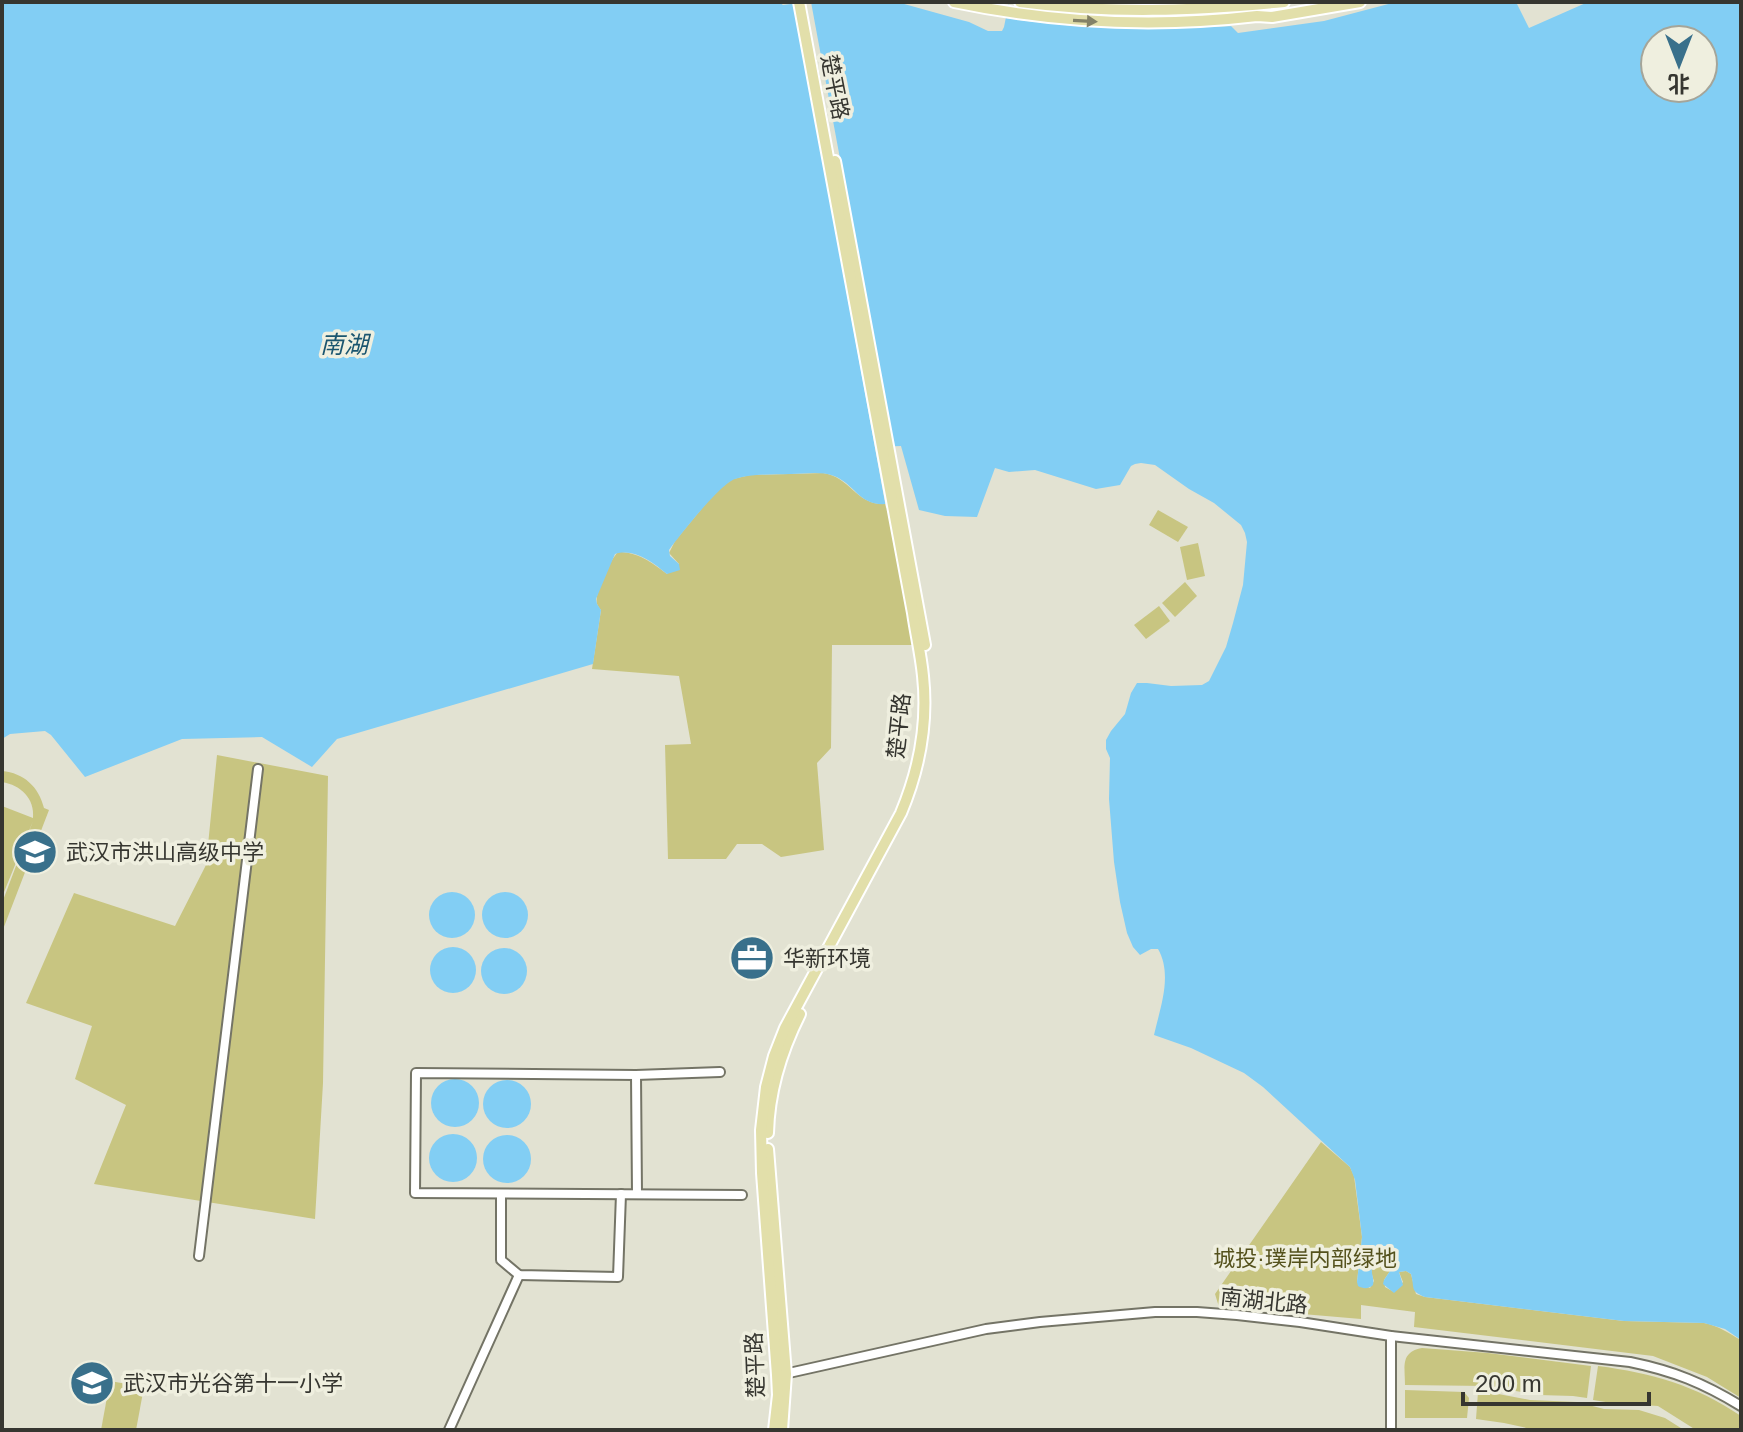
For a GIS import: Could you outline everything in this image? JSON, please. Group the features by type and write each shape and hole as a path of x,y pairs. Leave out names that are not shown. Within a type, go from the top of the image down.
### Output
{"main road":[{"name":"楚平路","path":"782,1430 768,1146 771,1102 779,1065 798,1018 903,825 915,795 928,733 930,686 920,611 908,569 799,2"},
{"name":"楚平路","path":"805,2 908,569"},
{"path":"954,2 1074,20 1166,23 1272,17 1360,2"},
{"path":"1020,2 1075,9 1129,11 1225,8 1284,2"},
{"name":"楚平路","path":"774,1430 781,1375"}],"street":[{"path":"199,1256 258,769"},
{"path":"720,1072 636,1075 416,1073 415,1193 742,1195"},
{"path":"636,1075 637,1194"},
{"path":"501,1194 501,1260 519,1275 618,1277 621,1194"},
{"path":"449,1430 519,1275"},
{"name":"南湖北路","path":"781,1375 986,1329 1155,1312 1197,1312 1630,1362 1692,1379 1741,1406"},
{"path":"1391,1336 1391,1430"}],"green space":[{"path":"823,473 840,480 867,501 886,504 916,645 832,645 831,748 817,763 824,850 781,857 762,844 737,844 726,859 668,859 665,745 691,744 679,676 592,669 601,610 597,599 603,577 618,552 638,556 667,574 679,564 669,553 675,541 717,490 733,479 750,475"},
{"path":"1158,510 1188,527 1178,542 1149,525"},
{"path":"1198,543 1205,576 1187,580 1180,547"},
{"path":"1185,582 1197,596 1175,617 1162,603"},
{"path":"1159,606 1170,621 1146,639 1134,625"},
{"path":"217,755 328,776 323,1083 315,1219 94,1184 126,1105 75,1079 92,1026 26,1003 74,893 175,926 206,865"},
{"path":"2,771 29,782 44,808 49,810 2,932 2,903 33,821 2,897 2,806 33,818 33,811 25,794 15,786 2,782"},
{"name":"城投·璞岸内部绿地","path":"1321,1142 1350,1167 1354,1176 1362,1237 1357,1282 1370,1288 1374,1281 1372,1267 1375,1263 1383,1263 1392,1268 1384,1280 1385,1287 1394,1292 1403,1282 1399,1272 1406,1271 1411,1274 1416,1294 1425,1297 1624,1321 1709,1324 1741,1340 1741,1398 1707,1377 1653,1356 1414,1327 1415,1312 1361,1305 1361,1319 1219,1307 1215,1294"},
{"path":"1422,1348 1591,1366 1587,1398 1539,1395 1486,1386 1405,1385 1407,1357"},
{"path":"1598,1366 1637,1372 1690,1388 1741,1416 1741,1430 1696,1430 1658,1406 1593,1400"},
{"path":"110,1381 144,1387 136,1430 101,1430"},
{"path":"1405,1390 1464,1392 1469,1398 1467,1418 1405,1418"},
{"path":"1478,1392 1530,1400 1577,1402 1604,1409 1639,1410 1665,1418 1684,1430 1536,1430 1476,1419"}],"water":[{"name":"南湖","path":"2,2 779,2 783,5 805,2 897,2 969,22 988,31 1002,31 1009,2 1229,2 1231,26 1238,33 1324,21 1396,2 1516,2 1529,28 1588,2 1741,2 1741,1340 1725,1329 1704,1323 1624,1321 1425,1297 1415,1291 1411,1274 1406,1271 1399,1272 1403,1285 1394,1293 1383,1284 1392,1268 1383,1263 1373,1266 1373,1285 1366,1288 1358,1286 1362,1237 1355,1180 1350,1167 1244,1073 1191,1048 1154,1035 1164,992 1165,970 1158,949 1140,955 1127,933 1114,862 1109,799 1110,758 1106,740 1125,714 1137,683 1171,686 1202,685 1209,681 1226,647 1233,623 1243,585 1247,542 1241,525 1214,503 1155,465 1135,464 1120,485 1096,489 1035,470 1009,472 995,468 977,517 945,516 919,510 901,446 876,447 886,504 869,502 841,480 824,474 756,475 735,479 710,500 669,550 680,570 667,574 636,555 615,554 596,599 601,610 593,664 337,739 312,767 262,737 182,739 85,777 45,731 10,734 2,739"},
{"path":"452,892 468,899 475,915 468,931 452,938 436,931 429,915 436,899"},
{"path":"505,892 521,899 528,915 521,931 505,938 489,931 482,915 489,899"},
{"path":"453,947 470,953 476,970 470,987 453,993 436,987 430,970 436,953"},
{"path":"504,948 520,955 527,971 520,987 504,994 488,987 481,971 488,955"},
{"path":"455,1079 472,1086 479,1103 472,1120 455,1127 438,1120 431,1103 438,1086"},
{"path":"507,1080 524,1087 531,1104 524,1121 507,1128 490,1121 483,1104 490,1087"},
{"path":"453,1134 470,1141 477,1158 470,1175 453,1182 436,1175 429,1158 436,1141"},
{"path":"507,1135 524,1142 531,1159 524,1176 507,1183 490,1176 483,1159 490,1142"}],"pier":[{"path":"811,2 894,450 881,450 889,506 886,508 794,4"},
{"path":"1009,2 1145,5 1233,2 1236,26 1146,29 1027,21 1006,18"}],"place":[{"name":"武汉市洪山高级中学","path":"35,852"},
{"name":"华新环境","path":"752,958"},
{"name":"武汉市光谷第十一小学","path":"92,1383"}]}
